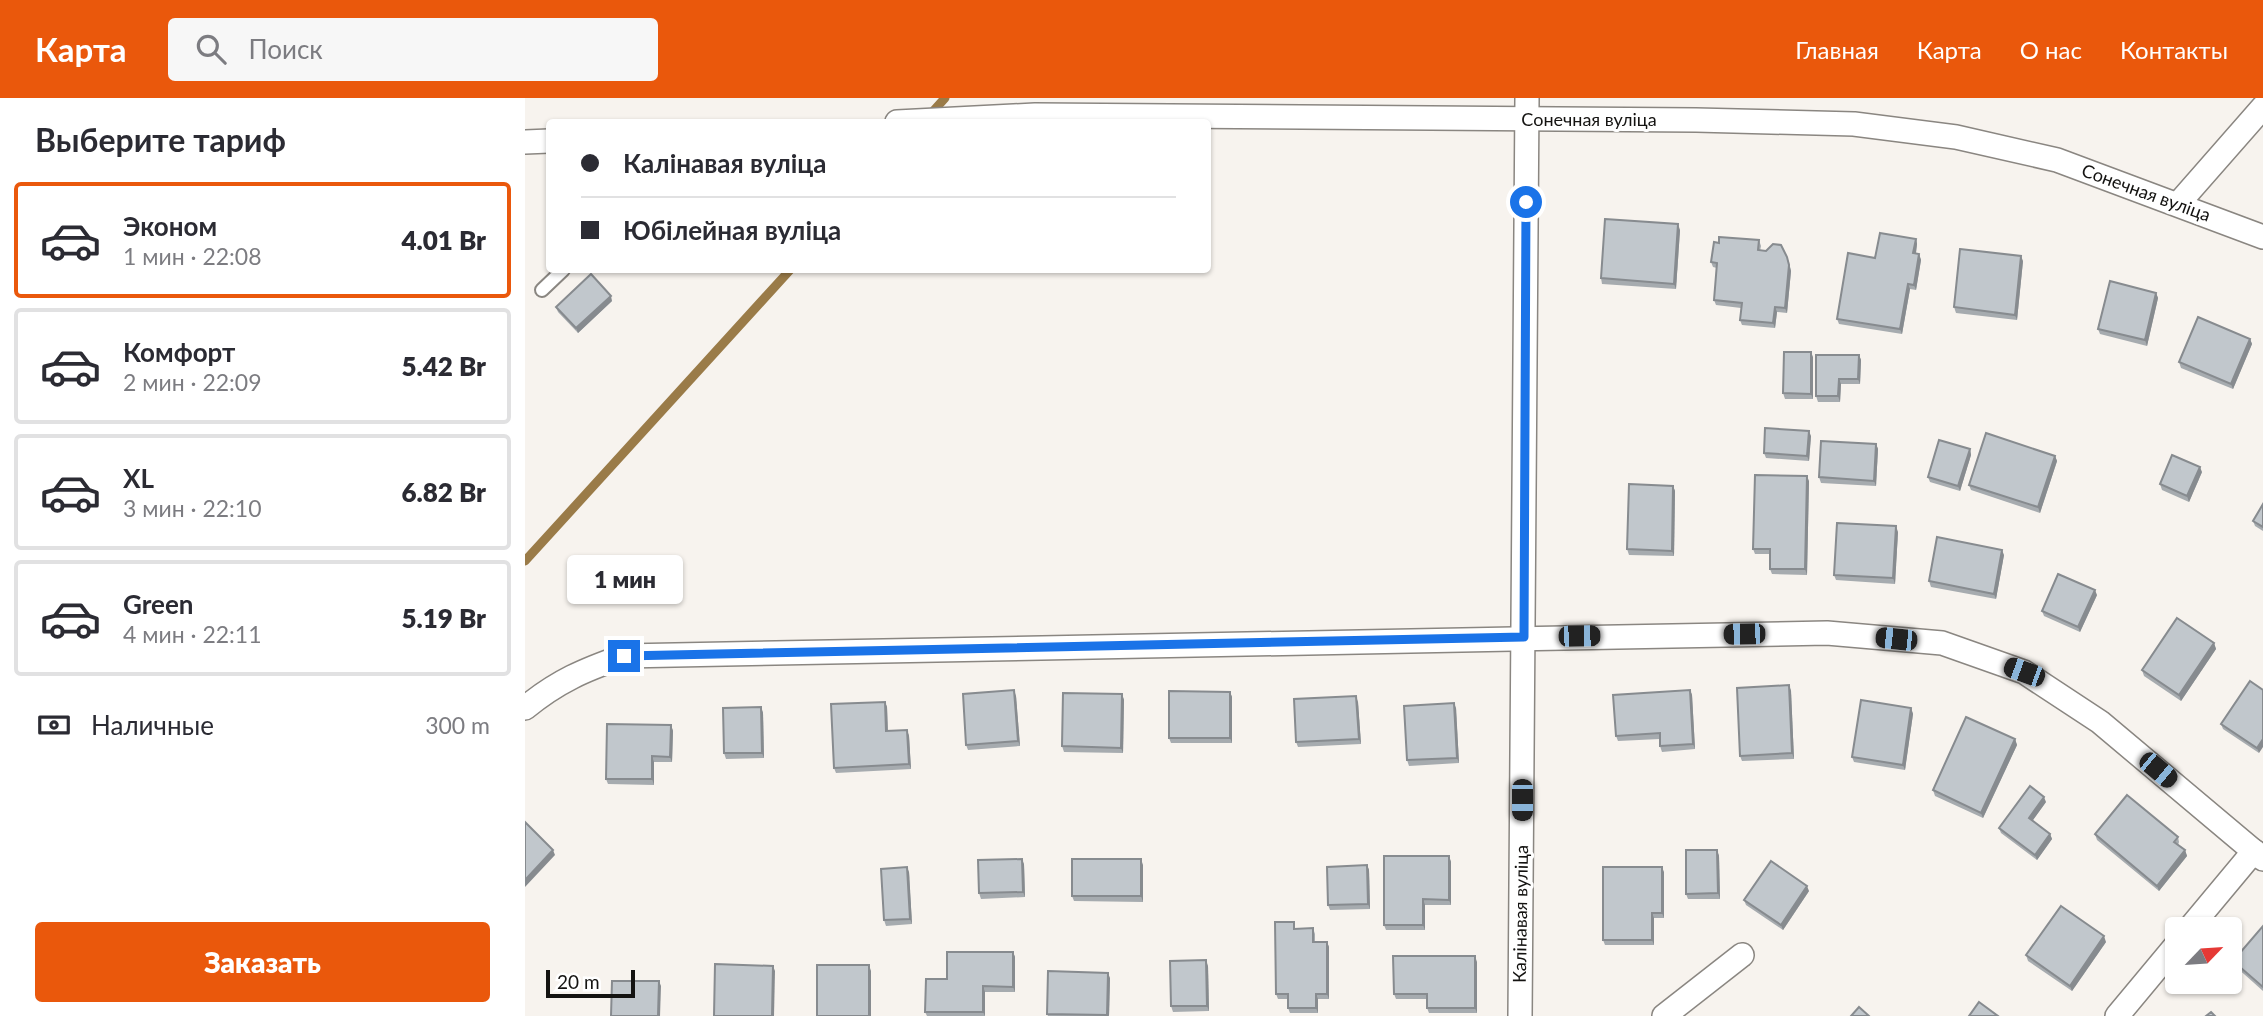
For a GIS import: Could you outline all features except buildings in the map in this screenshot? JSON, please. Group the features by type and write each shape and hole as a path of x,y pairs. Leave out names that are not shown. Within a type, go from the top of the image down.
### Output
{"street":[{"path":"2178,204 2263,107"},
{"name":"Сонечная вуліца","path":"956,119 1035,115 1527,109 1696,120 1854,124 1956,137 2057,160 2263,237"},
{"name":"Калінавая вуліца","path":"1520,1016 1527,109"},
{"path":"525,142 546,141"},
{"path":"525,708 550,687 591,667 624,656 1827,633 1942,643 2024,672 2089,715 2259,855 2200,917"},
{"path":"1664,1016 1742,955"},
{"path":"2117,1016 2165,958"}],"lane":[{"path":"542,290 560,273"}],"waterway":[{"path":"928,117 945,98"},
{"path":"525,561 787,273"}],"route":[{"path":"624,656 1524,637 1526,202"}]}
